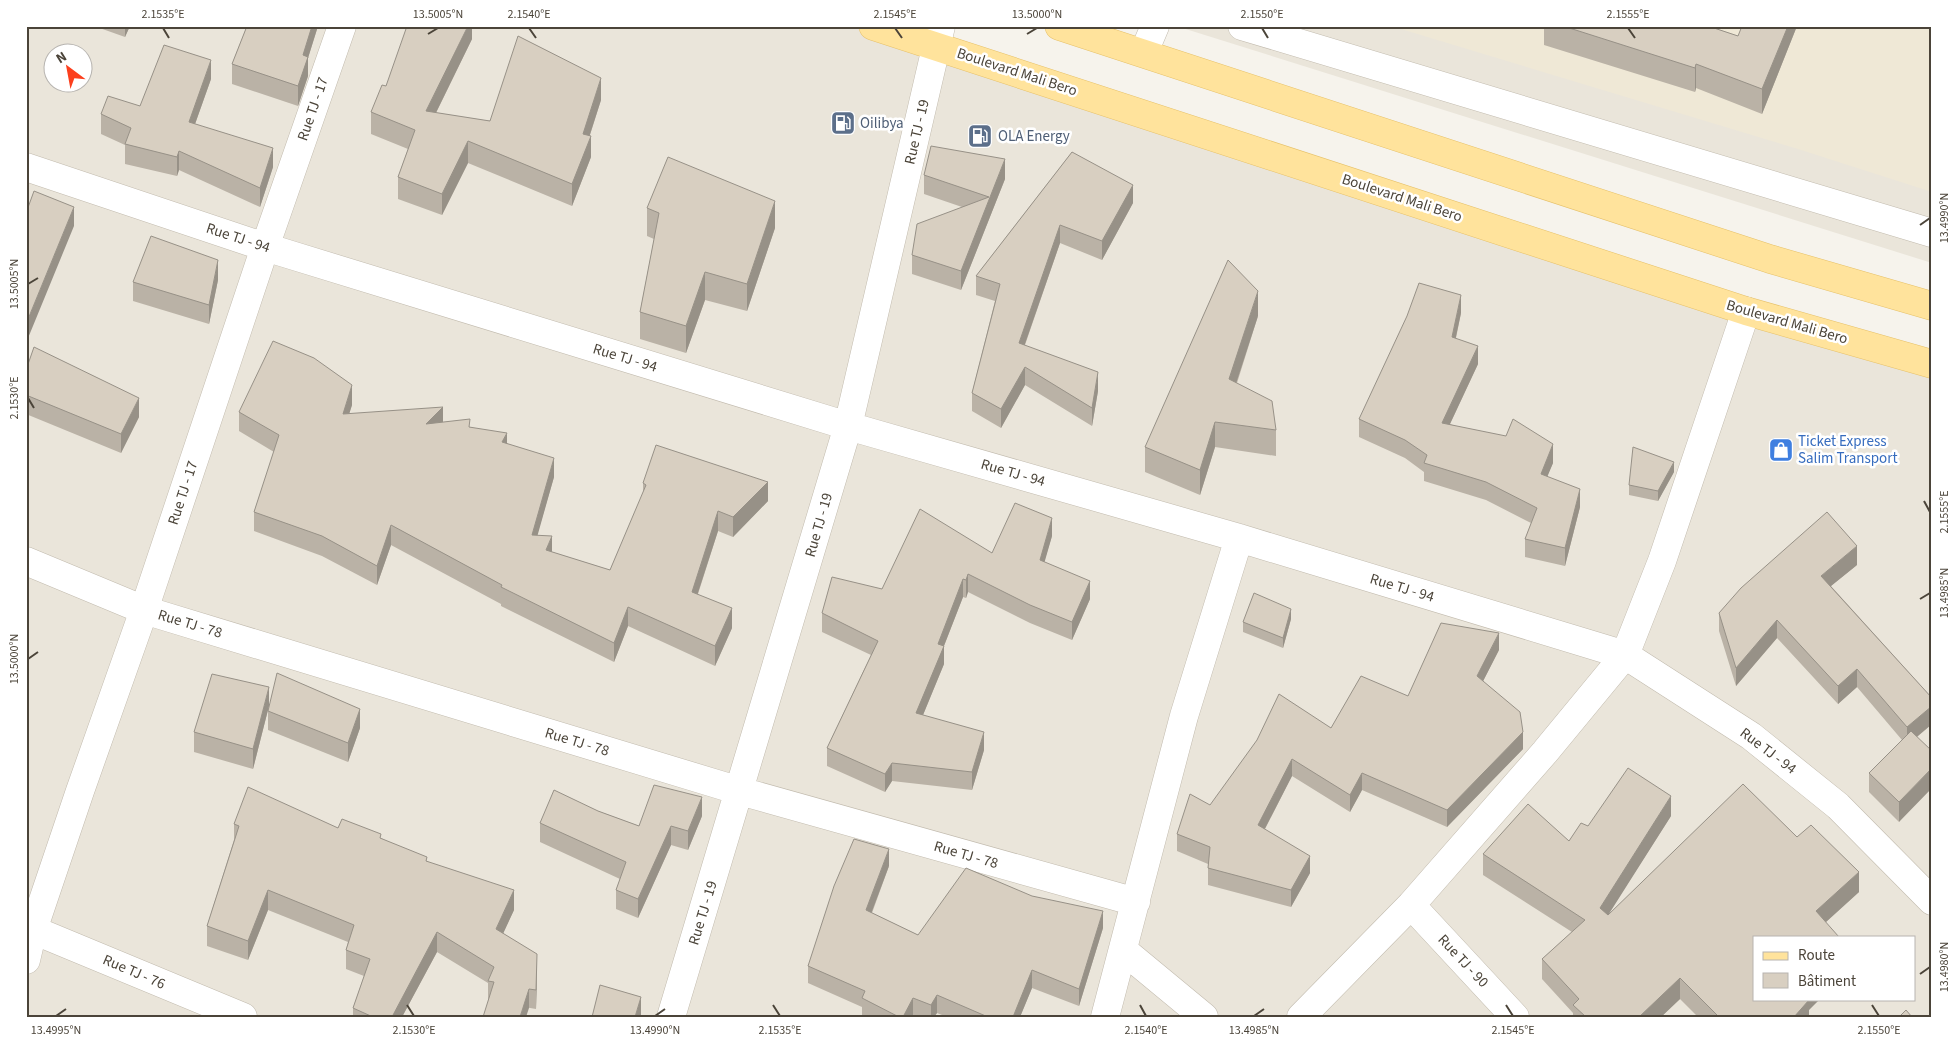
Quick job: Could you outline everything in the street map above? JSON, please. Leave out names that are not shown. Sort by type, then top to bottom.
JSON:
[{"type":"main road","name":"Boulevard Mali Bero","points":[[873,26],[939,36],[1746,311],[1932,364]]},
{"type":"main road","points":[[1059,26],[1144,52],[1770,258],[1932,306]]},
{"type":"street","name":"Rue TJ - 17","points":[[26,960],[30,928],[144,610],[265,248],[342,26]]},
{"type":"street","points":[[1144,52],[1155,26]]},
{"type":"street","points":[[1242,26],[1932,233]]},
{"type":"street","name":"Rue TJ - 19","points":[[671,1017],[848,426],[939,36]]},
{"type":"street","name":"Rue TJ - 94","points":[[26,167],[265,248],[848,426],[1239,538],[1624,655],[1751,736],[1838,806],[1932,902]]},
{"type":"street","points":[[1301,1017],[1411,905],[1545,752],[1624,655],[1662,561],[1746,311]]},
{"type":"street","points":[[1105,1017],[1184,716],[1239,538]]},
{"type":"street","name":"Rue TJ - 78","points":[[26,561],[144,610],[740,791],[1136,902]]},
{"type":"street","name":"Rue TJ - 90","points":[[1411,905],[1514,1017]]},
{"type":"street","name":"Rue TJ - 76","points":[[30,928],[243,1017]]},
{"type":"street","points":[[1123,950],[1204,1017]]},
{"type":"shaded area","points":[[26,26],[869,26],[1932,376],[1932,1017],[26,1017]]},
{"type":"shaded area","points":[[1176,26],[1932,26],[1932,263]]},
{"type":"shaded area","points":[[1391,26],[1932,26],[1932,192],[1798,149]]},
{"type":"building","points":[[247,26],[312,26],[303,55],[308,57],[298,86],[232,64]]},
{"type":"building","points":[[407,26],[468,26],[426,111],[490,121],[518,36],[601,78],[583,134],[591,136],[572,184],[468,141],[442,194],[398,177],[415,130],[371,112],[382,85],[386,86]]},
{"type":"building","points":[[1563,26],[1708,26],[1738,36],[1742,26],[1788,26],[1762,89],[1696,64],[1695,68]]},
{"type":"building","points":[[164,45],[211,60],[189,122],[273,148],[260,188],[179,151],[177,157],[125,144],[131,128],[101,114],[108,96],[140,106]]},
{"type":"building","points":[[931,146],[1005,159],[961,271],[912,255],[917,224],[989,197],[924,175]]},
{"type":"building","points":[[1072,152],[1133,185],[1102,241],[1060,225],[1019,343],[1098,372],[1092,408],[1025,367],[1001,409],[972,393],[1000,284],[976,276]]},
{"type":"building","points":[[668,157],[775,201],[747,284],[705,272],[686,326],[640,312],[659,213],[647,208]]},
{"type":"building","points":[[34,191],[74,207],[26,324],[26,213]]},
{"type":"building","points":[[151,236],[218,260],[209,305],[133,282]]},
{"type":"building","points":[[1228,260],[1258,291],[1229,379],[1272,401],[1276,430],[1215,422],[1200,470],[1145,447]]},
{"type":"building","points":[[1419,283],[1461,295],[1452,337],[1478,346],[1442,423],[1506,436],[1513,419],[1553,444],[1541,474],[1580,489],[1565,548],[1525,539],[1537,508],[1486,482],[1424,463],[1427,455],[1405,440],[1359,419],[1407,316]]},
{"type":"building","points":[[273,341],[314,358],[352,385],[343,414],[443,407],[426,424],[470,419],[469,427],[507,433],[502,442],[554,458],[532,535],[552,536],[546,550],[610,570],[646,485],[643,483],[656,445],[768,482],[733,517],[718,511],[692,592],[732,608],[715,646],[628,607],[614,643],[501,587],[502,585],[391,525],[377,566],[322,536],[254,512],[279,435],[239,412]]},
{"type":"building","points":[[34,347],[139,398],[121,434],[26,395],[26,370]]},
{"type":"building","points":[[1633,447],[1674,462],[1658,491],[1629,485]]},
{"type":"building","points":[[1015,503],[1052,518],[1040,560],[1090,581],[1072,622],[1030,605],[968,574],[966,580],[963,579],[938,644],[944,646],[916,713],[984,732],[972,772],[892,763],[885,774],[827,748],[878,641],[822,613],[832,577],[882,589],[920,509],[992,553]]},
{"type":"building","points":[[1827,512],[1857,546],[1821,576],[1932,698],[1932,706],[1907,727],[1857,669],[1838,686],[1777,620],[1736,668],[1719,613],[1741,588]]},
{"type":"building","points":[[1254,593],[1291,609],[1283,638],[1243,622]]},
{"type":"building","points":[[1441,623],[1499,633],[1477,676],[1520,712],[1523,732],[1447,810],[1362,773],[1350,795],[1292,759],[1258,825],[1310,856],[1291,890],[1208,868],[1210,847],[1177,834],[1190,794],[1210,805],[1257,740],[1279,694],[1331,728],[1361,676],[1408,696]]},
{"type":"building","points":[[277,673],[360,709],[348,743],[268,711]]},
{"type":"building","points":[[212,674],[269,687],[253,749],[194,732]]},
{"type":"building","points":[[1911,731],[1932,751],[1932,768],[1899,802],[1869,773]]},
{"type":"building","points":[[1628,768],[1671,796],[1600,908],[1608,915],[1743,784],[1797,837],[1811,825],[1859,872],[1816,911],[1838,936],[1753,936],[1753,1000],[1809,1000],[1794,1017],[1719,1017],[1680,978],[1639,1017],[1586,1017],[1573,1005],[1579,999],[1542,959],[1585,920],[1483,854],[1528,804],[1569,841],[1581,823],[1588,826]]},
{"type":"building","points":[[654,785],[702,797],[688,831],[671,826],[638,899],[616,890],[626,862],[540,823],[554,790],[598,811],[639,826]]},
{"type":"building","points":[[248,787],[338,828],[342,819],[381,834],[380,838],[427,857],[426,861],[514,890],[496,929],[537,954],[536,990],[529,989],[520,1017],[483,1017],[494,982],[488,981],[494,967],[437,932],[392,1017],[373,1017],[353,1008],[370,959],[346,950],[354,925],[268,890],[248,941],[207,926],[239,826],[234,824]]},
{"type":"building","points":[[854,839],[889,849],[866,910],[918,935],[966,868],[1032,896],[1103,911],[1079,989],[1032,970],[1013,1017],[988,1017],[937,995],[931,1005],[913,998],[903,1017],[899,1017],[862,998],[865,991],[808,966],[834,886]]},
{"type":"building","points":[[600,985],[641,997],[635,1017],[592,1017]]},
{"type":"building","points":[[1906,1010],[1912,1017],[1899,1017]]},
{"type":"place","name":"Oilibya","points":[[843,123]]},
{"type":"place","name":"OLA Energy","points":[[980,136]]},
{"type":"place","name":"Ticket Express Salim Transport","points":[[1781,450]]}]
